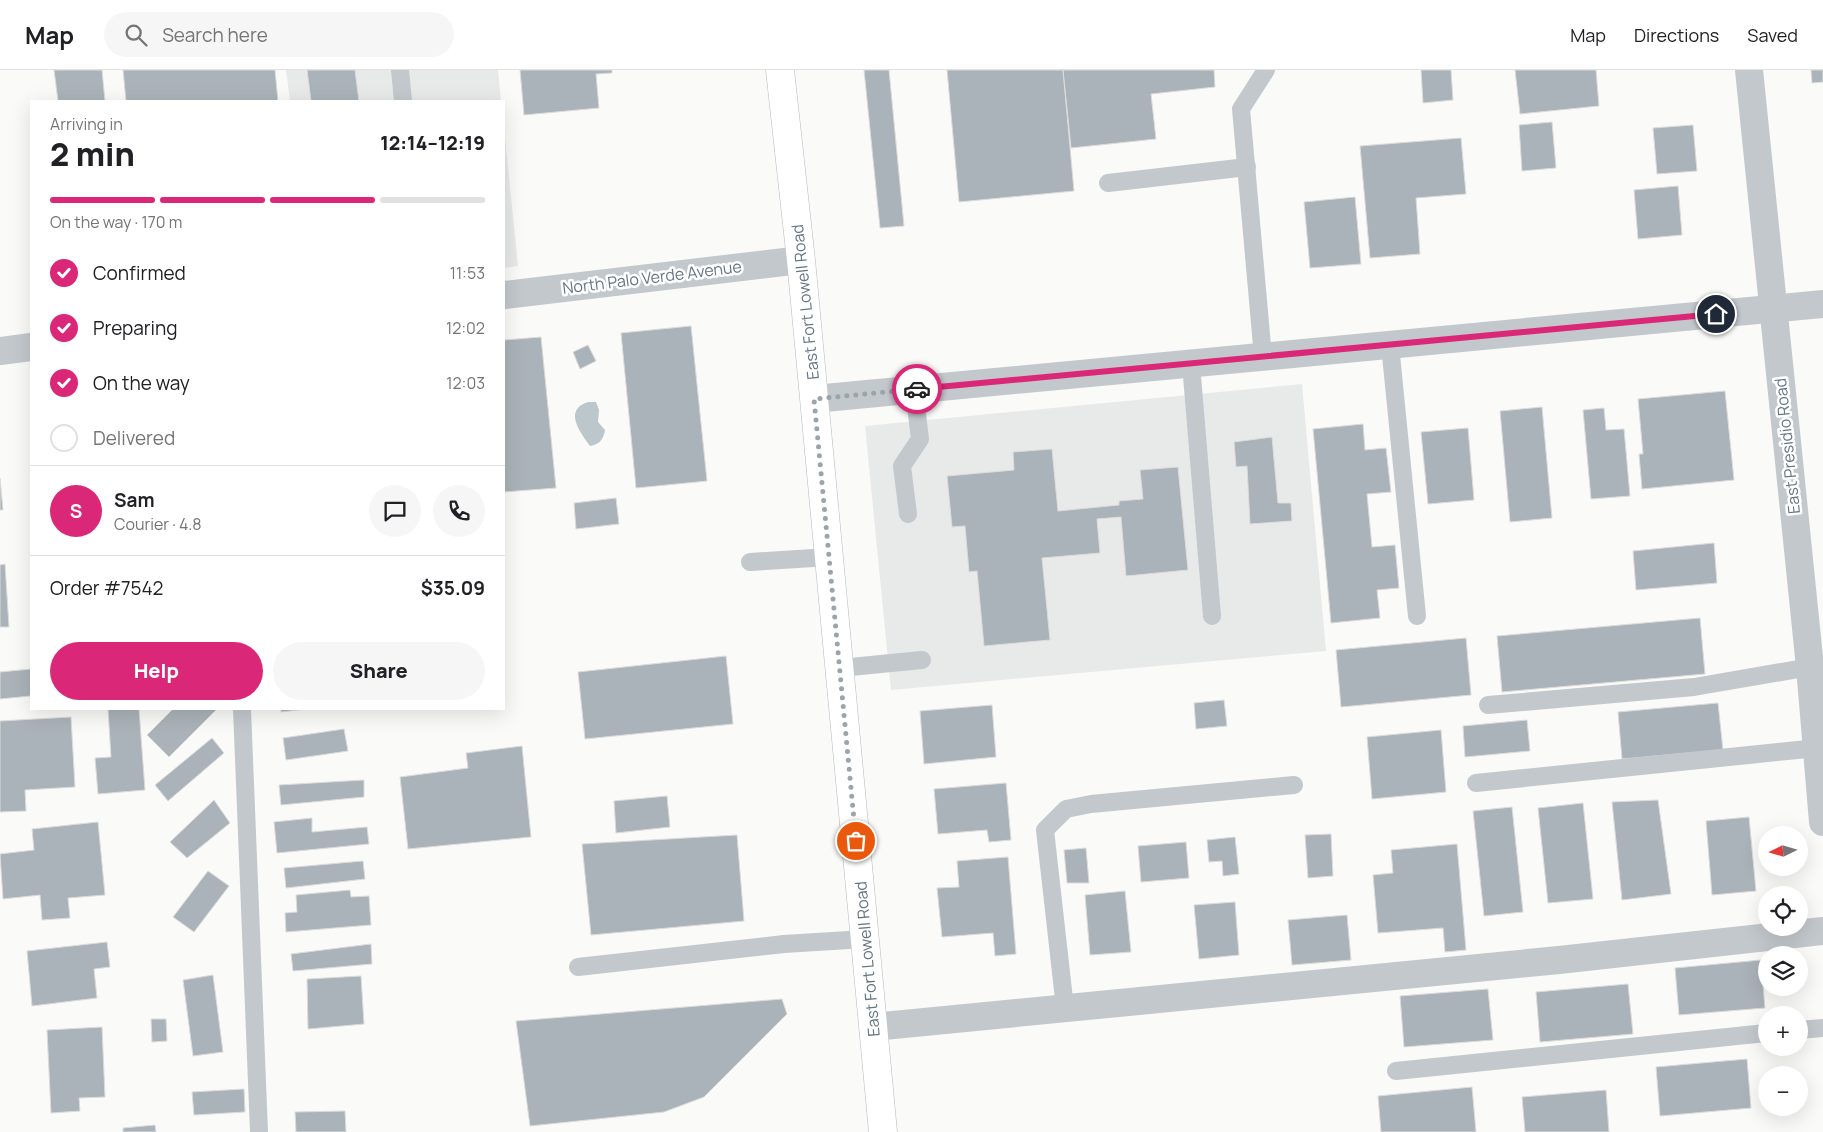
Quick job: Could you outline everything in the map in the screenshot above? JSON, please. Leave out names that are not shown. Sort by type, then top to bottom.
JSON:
[{"type":"main road","name":"East Fort Lowell Road","points":[[780,70],[801,260],[883,1132]]},
{"type":"street","name":"East Presidio Road","points":[[1749,70],[1810,667],[1819,717],[1817,748],[1823,822]]},
{"type":"street","name":"North Palo Verde Avenue","points":[[505,295],[801,260]]},
{"type":"street","points":[[814,399],[1823,304]]},
{"type":"street","points":[[0,351],[30,347]]},
{"type":"street","points":[[873,1027],[1559,960],[1823,931]]},
{"type":"lane","points":[[400,70],[403,100]]},
{"type":"lane","points":[[1263,357],[1242,109],[1266,70]]},
{"type":"lane","points":[[1108,183],[1247,167]]},
{"type":"lane","points":[[1390,345],[1417,616]]},
{"type":"lane","points":[[1191,364],[1212,616]]},
{"type":"lane","points":[[908,514],[902,466],[920,439],[914,390]]},
{"type":"lane","points":[[750,562],[829,557]]},
{"type":"lane","points":[[840,668],[922,660]]},
{"type":"lane","points":[[1488,705],[1694,687],[1810,667]]},
{"type":"lane","points":[[242,710],[259,1132]]},
{"type":"lane","points":[[1476,783],[1817,748]]},
{"type":"lane","points":[[1065,1008],[1045,830],[1066,809],[1091,804],[1294,785]]},
{"type":"lane","points":[[578,967],[784,944],[865,940]]},
{"type":"lane","points":[[1808,1029],[1823,1028]]},
{"type":"lane","points":[[1396,1071],[1758,1034]]},
{"type":"shaded area","points":[[286,70],[498,70],[501,100],[290,100]]},
{"type":"shaded area","points":[[505,138],[518,266],[505,268]]},
{"type":"shaded area","points":[[1302,384],[1326,651],[891,690],[865,426]]},
{"type":"shaded area","points":[[588,402],[596,402],[599,410],[598,422],[605,430],[600,441],[590,446],[578,428],[575,416],[576,410]]},
{"type":"building","points":[[54,70],[102,70],[105,100],[58,100]]},
{"type":"building","points":[[123,70],[275,70],[278,100],[126,100]]},
{"type":"building","points":[[307,70],[355,70],[359,100],[311,100]]},
{"type":"building","points":[[520,70],[612,70],[612,73],[596,74],[599,108],[524,115]]},
{"type":"building","points":[[864,70],[889,70],[904,226],[880,228]]},
{"type":"building","points":[[947,70],[1063,70],[1074,191],[959,202]]},
{"type":"building","points":[[1063,70],[1214,70],[1215,87],[1151,94],[1156,139],[1071,148]]},
{"type":"building","points":[[1421,70],[1451,70],[1453,100],[1423,103]]},
{"type":"building","points":[[1515,70],[1596,70],[1599,106],[1520,114]]},
{"type":"building","points":[[1811,70],[1823,70],[1823,82],[1812,83]]},
{"type":"building","points":[[1552,122],[1556,168],[1522,171],[1519,125]]},
{"type":"building","points":[[1693,125],[1697,171],[1657,174],[1653,128]]},
{"type":"building","points":[[1461,138],[1466,194],[1416,198],[1420,254],[1370,258],[1360,146]]},
{"type":"building","points":[[1678,186],[1682,235],[1638,239],[1634,190]]},
{"type":"building","points":[[1355,197],[1361,264],[1310,268],[1304,202]]},
{"type":"building","points":[[691,326],[707,481],[636,488],[621,333]]},
{"type":"building","points":[[541,337],[556,488],[505,492],[505,340]]},
{"type":"building","points":[[588,345],[596,361],[580,369],[573,352]]},
{"type":"building","points":[[1725,391],[1734,480],[1642,489],[1639,454],[1643,454],[1638,399]]},
{"type":"building","points":[[1542,407],[1552,518],[1510,522],[1500,411]]},
{"type":"building","points":[[1604,408],[1606,430],[1624,429],[1630,496],[1591,499],[1583,410]]},
{"type":"building","points":[[1363,424],[1365,450],[1386,448],[1391,492],[1367,494],[1372,547],[1395,545],[1399,588],[1377,590],[1380,618],[1331,623],[1313,429]]},
{"type":"building","points":[[1468,428],[1474,500],[1428,504],[1421,432]]},
{"type":"building","points":[[1272,437],[1278,503],[1291,503],[1292,521],[1250,524],[1247,466],[1236,467],[1234,442]]},
{"type":"building","points":[[1052,449],[1058,511],[1119,505],[1119,501],[1143,499],[1140,470],[1178,467],[1188,570],[1126,576],[1121,517],[1097,519],[1100,553],[1042,558],[1050,640],[984,646],[977,571],[969,572],[965,526],[952,527],[947,476],[1014,470],[1013,452]]},
{"type":"building","points":[[0,478],[3,510],[0,510]]},
{"type":"building","points":[[616,498],[619,524],[576,529],[574,503]]},
{"type":"building","points":[[1714,543],[1717,583],[1636,590],[1633,551]]},
{"type":"building","points":[[5,564],[9,627],[0,627],[0,565]]},
{"type":"building","points":[[1700,618],[1705,674],[1502,692],[1497,636]]},
{"type":"building","points":[[1466,638],[1471,695],[1341,707],[1336,650]]},
{"type":"building","points":[[726,656],[733,724],[585,739],[578,672]]},
{"type":"building","points":[[30,669],[30,696],[0,699],[0,672]]},
{"type":"building","points":[[1224,700],[1227,726],[1196,729],[1194,703]]},
{"type":"building","points":[[1718,703],[1723,750],[1622,759],[1618,712]]},
{"type":"building","points":[[992,705],[996,757],[924,764],[920,711]]},
{"type":"building","points":[[108,710],[139,710],[145,790],[98,794],[95,758],[111,757]]},
{"type":"building","points":[[172,710],[216,710],[169,757],[147,735]]},
{"type":"building","points":[[281,710],[298,710],[281,712]]},
{"type":"building","points":[[71,717],[75,787],[25,790],[26,811],[0,812],[0,721]]},
{"type":"building","points":[[1527,720],[1530,751],[1465,757],[1463,726]]},
{"type":"building","points":[[344,729],[348,751],[286,760],[283,738]]},
{"type":"building","points":[[1441,730],[1446,792],[1372,799],[1367,737]]},
{"type":"building","points":[[212,738],[224,753],[168,801],[155,785]]},
{"type":"building","points":[[522,746],[531,837],[408,849],[400,777],[468,768],[466,753]]},
{"type":"building","points":[[364,780],[364,797],[281,805],[279,785]]},
{"type":"building","points":[[1006,783],[1011,840],[989,842],[987,830],[938,834],[934,789]]},
{"type":"building","points":[[667,796],[670,827],[616,833],[614,801]]},
{"type":"building","points":[[214,800],[230,823],[187,858],[170,842]]},
{"type":"building","points":[[1658,800],[1671,894],[1622,900],[1612,802]]},
{"type":"building","points":[[1583,803],[1593,899],[1548,903],[1538,808]]},
{"type":"building","points":[[1512,807],[1523,912],[1484,916],[1473,811]]},
{"type":"building","points":[[1749,817],[1756,891],[1712,895],[1706,821]]},
{"type":"building","points":[[312,818],[312,832],[367,827],[369,844],[277,853],[274,822]]},
{"type":"building","points":[[98,822],[105,895],[68,898],[70,918],[42,920],[40,895],[3,899],[0,854],[34,850],[32,829]]},
{"type":"building","points":[[1331,834],[1333,876],[1308,878],[1305,835]]},
{"type":"building","points":[[737,835],[744,921],[591,935],[582,844]]},
{"type":"building","points":[[1235,837],[1239,874],[1223,876],[1222,861],[1209,862],[1207,840]]},
{"type":"building","points":[[1186,842],[1189,878],[1141,882],[1138,846]]},
{"type":"building","points":[[1457,844],[1466,950],[1445,952],[1443,928],[1378,933],[1373,875],[1393,873],[1391,850]]},
{"type":"building","points":[[1086,848],[1089,883],[1067,883],[1064,850]]},
{"type":"building","points":[[1008,857],[1016,954],[995,956],[993,933],[942,937],[937,888],[959,887],[957,861]]},
{"type":"building","points":[[363,861],[365,879],[286,888],[284,868]]},
{"type":"building","points":[[208,871],[229,886],[194,932],[173,917]]},
{"type":"building","points":[[350,890],[351,897],[369,896],[371,925],[286,932],[285,913],[297,912],[296,895]]},
{"type":"building","points":[[1125,891],[1131,952],[1090,955],[1085,895]]},
{"type":"building","points":[[1235,902],[1239,955],[1199,959],[1194,905]]},
{"type":"building","points":[[1347,915],[1351,960],[1292,965],[1288,920]]},
{"type":"building","points":[[107,942],[110,967],[94,969],[97,998],[32,1006],[27,951]]},
{"type":"building","points":[[371,944],[372,964],[293,971],[291,954]]},
{"type":"building","points":[[1758,960],[1758,996],[1764,996],[1765,1006],[1758,1006],[1758,1009],[1679,1015],[1675,968]]},
{"type":"building","points":[[213,975],[223,1052],[193,1056],[183,980]]},
{"type":"building","points":[[361,976],[364,1024],[308,1029],[307,979]]},
{"type":"building","points":[[1628,984],[1633,1034],[1540,1042],[1536,992]]},
{"type":"building","points":[[1488,989],[1493,1040],[1404,1047],[1400,996]]},
{"type":"building","points":[[782,999],[787,1014],[704,1097],[664,1112],[530,1126],[516,1021]]},
{"type":"building","points":[[151,1019],[166,1019],[167,1041],[152,1042]]},
{"type":"building","points":[[102,1027],[105,1097],[79,1098],[80,1111],[51,1113],[47,1030]]},
{"type":"building","points":[[1747,1059],[1751,1108],[1660,1116],[1656,1067]]},
{"type":"building","points":[[1472,1087],[1476,1132],[1381,1132],[1378,1096]]},
{"type":"building","points":[[244,1089],[245,1112],[194,1115],[192,1092]]},
{"type":"building","points":[[1606,1090],[1609,1132],[1525,1132],[1522,1097]]},
{"type":"building","points":[[345,1111],[346,1132],[296,1132],[295,1112]]},
{"type":"building","points":[[155,1125],[156,1132],[123,1132],[123,1128]]},
{"type":"way so far","points":[[856,841],[814,399],[917,389]]},
{"type":"route","points":[[917,389],[1716,314]]}]
